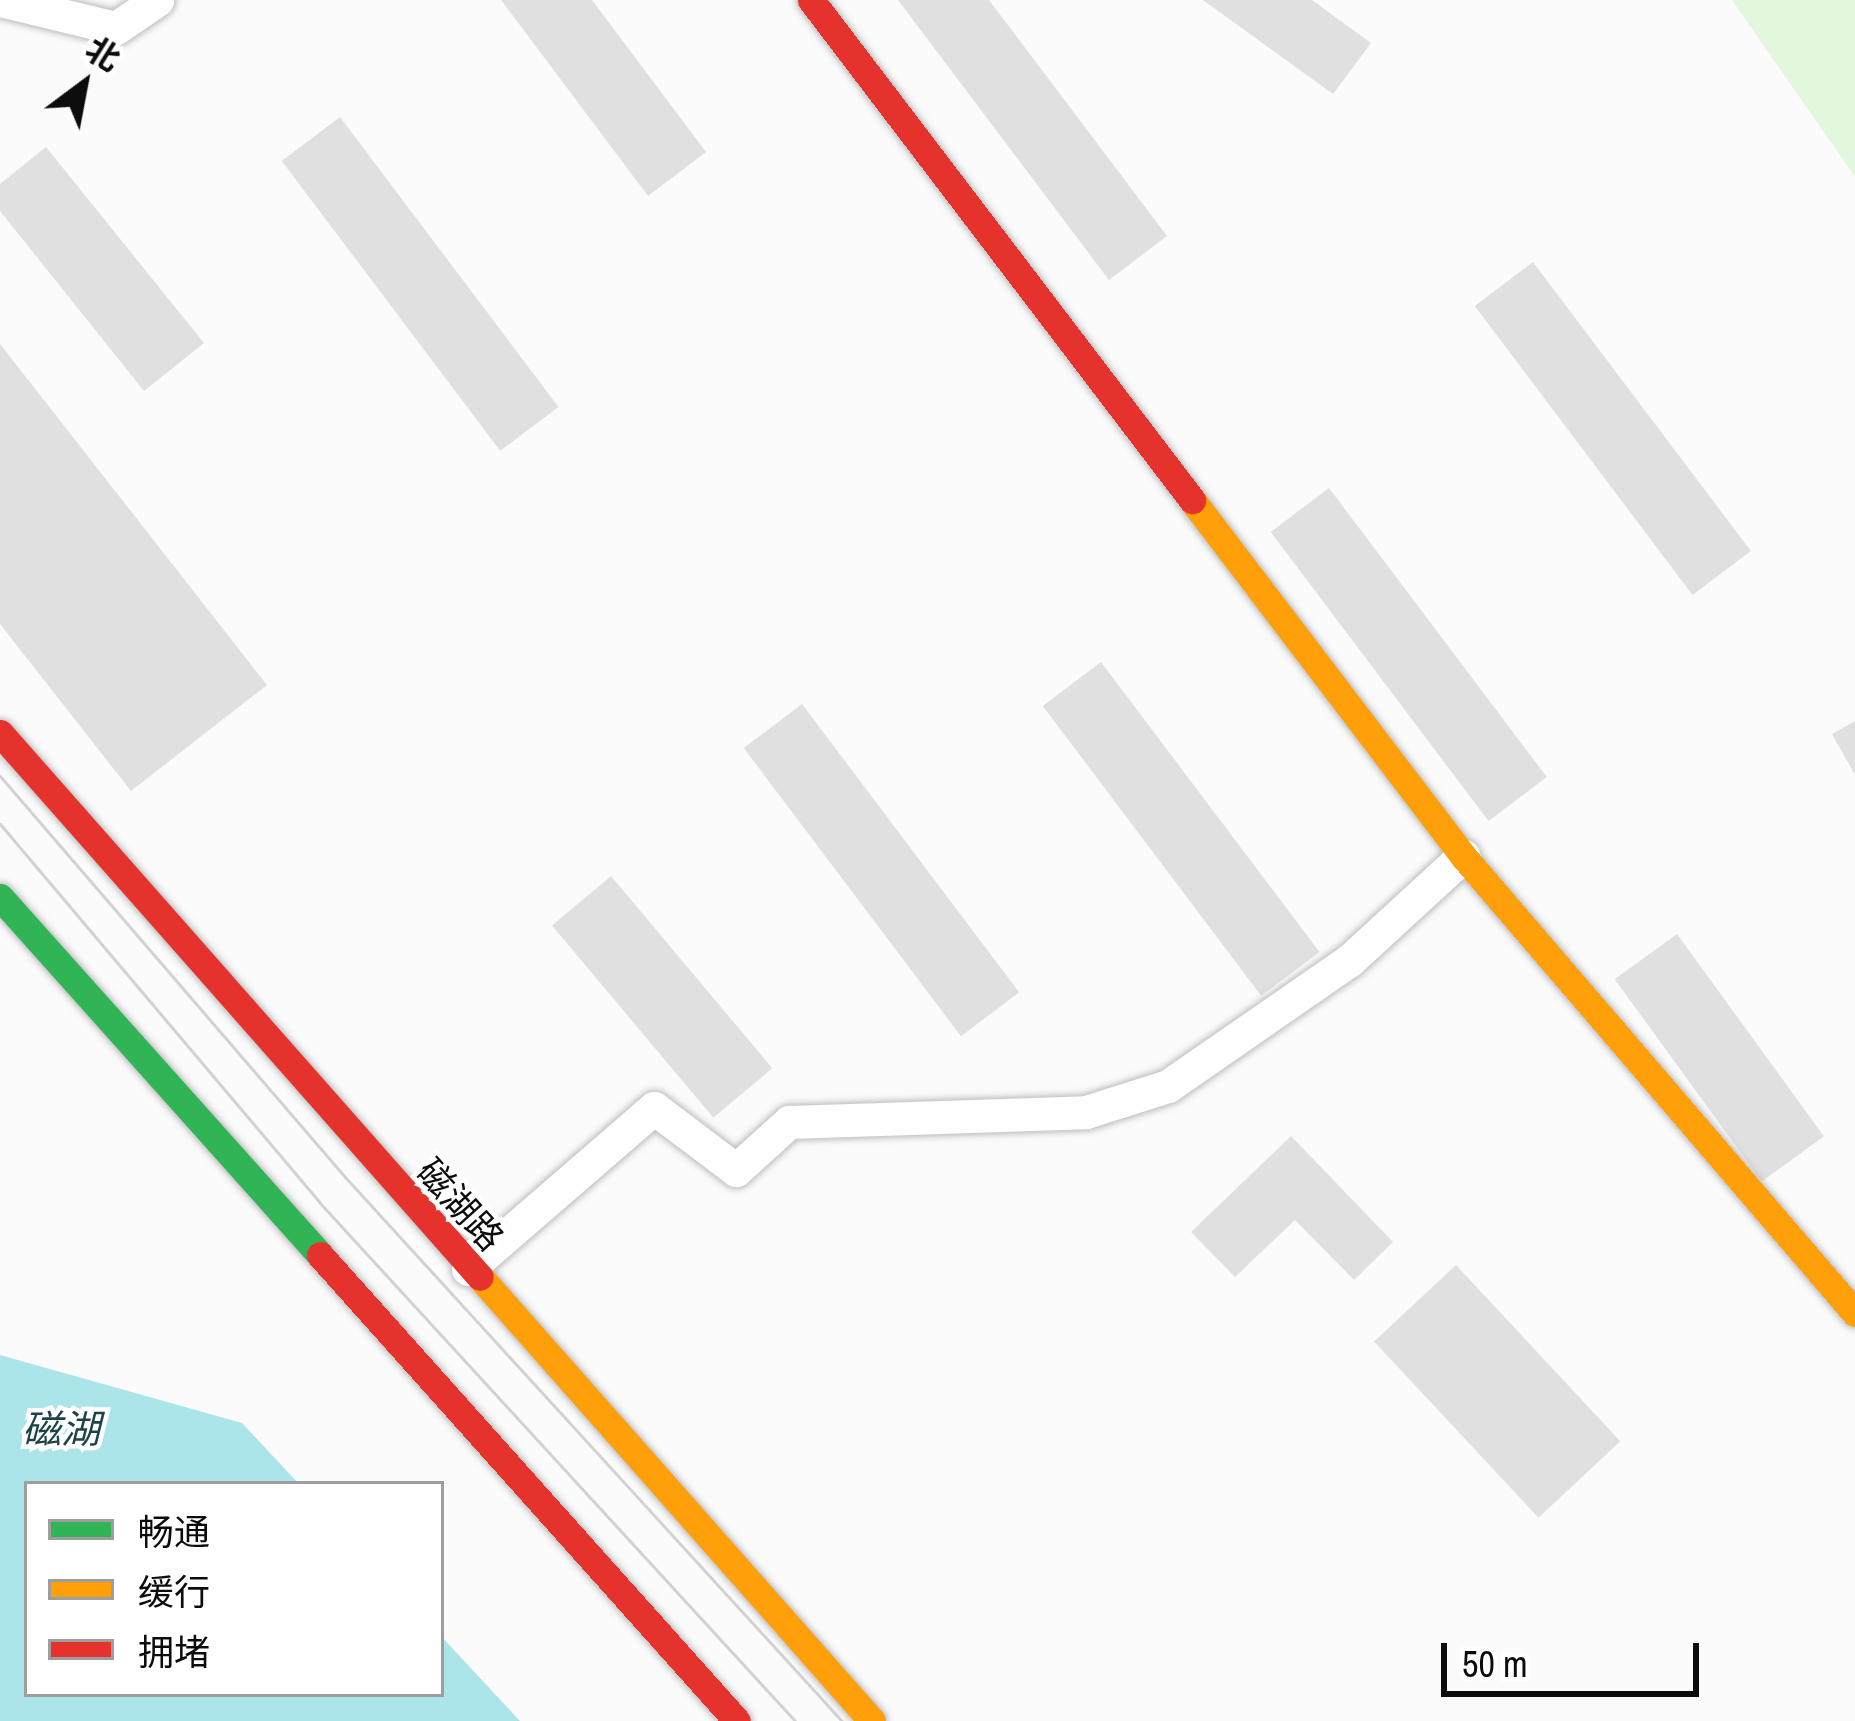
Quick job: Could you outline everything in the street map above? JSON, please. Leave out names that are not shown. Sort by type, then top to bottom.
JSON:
[{"type":"main road","points":[[811,0],[1463,856],[1855,1313]]},
{"type":"main road","name":"磁湖路","points":[[0,733],[872,1721]]},
{"type":"main road","points":[[0,897],[737,1721]]},
{"type":"street","points":[[0,0],[116,28],[157,0]]},
{"type":"street","points":[[469,1269],[654,1108],[736,1170],[789,1122],[1086,1112],[1168,1086],[1350,960],[1463,856]]},
{"type":"green space","points":[[1732,0],[1855,0],[1855,177]]},
{"type":"water","name":"磁湖","points":[[0,1355],[242,1423],[296,1481],[24,1481],[24,1697],[444,1697],[444,1639],[520,1721],[0,1721]]},
{"type":"building","points":[[501,0],[592,0],[706,152],[648,196]]},
{"type":"building","points":[[898,0],[989,0],[1167,236],[1109,280]]},
{"type":"building","points":[[1203,0],[1312,0],[1371,43],[1333,94]]},
{"type":"building","points":[[340,117],[558,407],[500,451],[282,161]]},
{"type":"building","points":[[46,147],[204,343],[144,391],[0,211],[0,184]]},
{"type":"building","points":[[1533,262],[1751,551],[1693,595],[1475,306]]},
{"type":"building","points":[[0,344],[267,685],[131,791],[0,624]]},
{"type":"building","points":[[1329,488],[1547,777],[1489,821],[1271,532]]},
{"type":"building","points":[[1101,662],[1319,952],[1261,996],[1043,706]]},
{"type":"building","points":[[802,704],[1019,992],[961,1036],[744,748]]},
{"type":"building","points":[[1855,721],[1855,775],[1832,734]]},
{"type":"building","points":[[611,876],[772,1068],[713,1118],[552,925]]},
{"type":"building","points":[[1677,934],[1824,1136],[1762,1182],[1615,979]]},
{"type":"building","points":[[1291,1136],[1393,1242],[1354,1280],[1295,1220],[1235,1277],[1191,1232]]},
{"type":"building","points":[[1456,1265],[1620,1441],[1538,1518],[1374,1341]]},
{"type":"tram line","points":[[0,776],[345,1177],[842,1721]]},
{"type":"tram line","points":[[0,824],[319,1202],[795,1721]]},
{"type":"traffic: fast","points":[[0,897],[320,1255]]},
{"type":"traffic: slow","points":[[1192,500],[1463,856],[1855,1313]]},
{"type":"traffic: slow","points":[[480,1277],[872,1721]]},
{"type":"traffic: jam","points":[[811,0],[1192,500]]},
{"type":"traffic: jam","points":[[0,733],[480,1277]]},
{"type":"traffic: jam","points":[[320,1255],[737,1721]]}]
